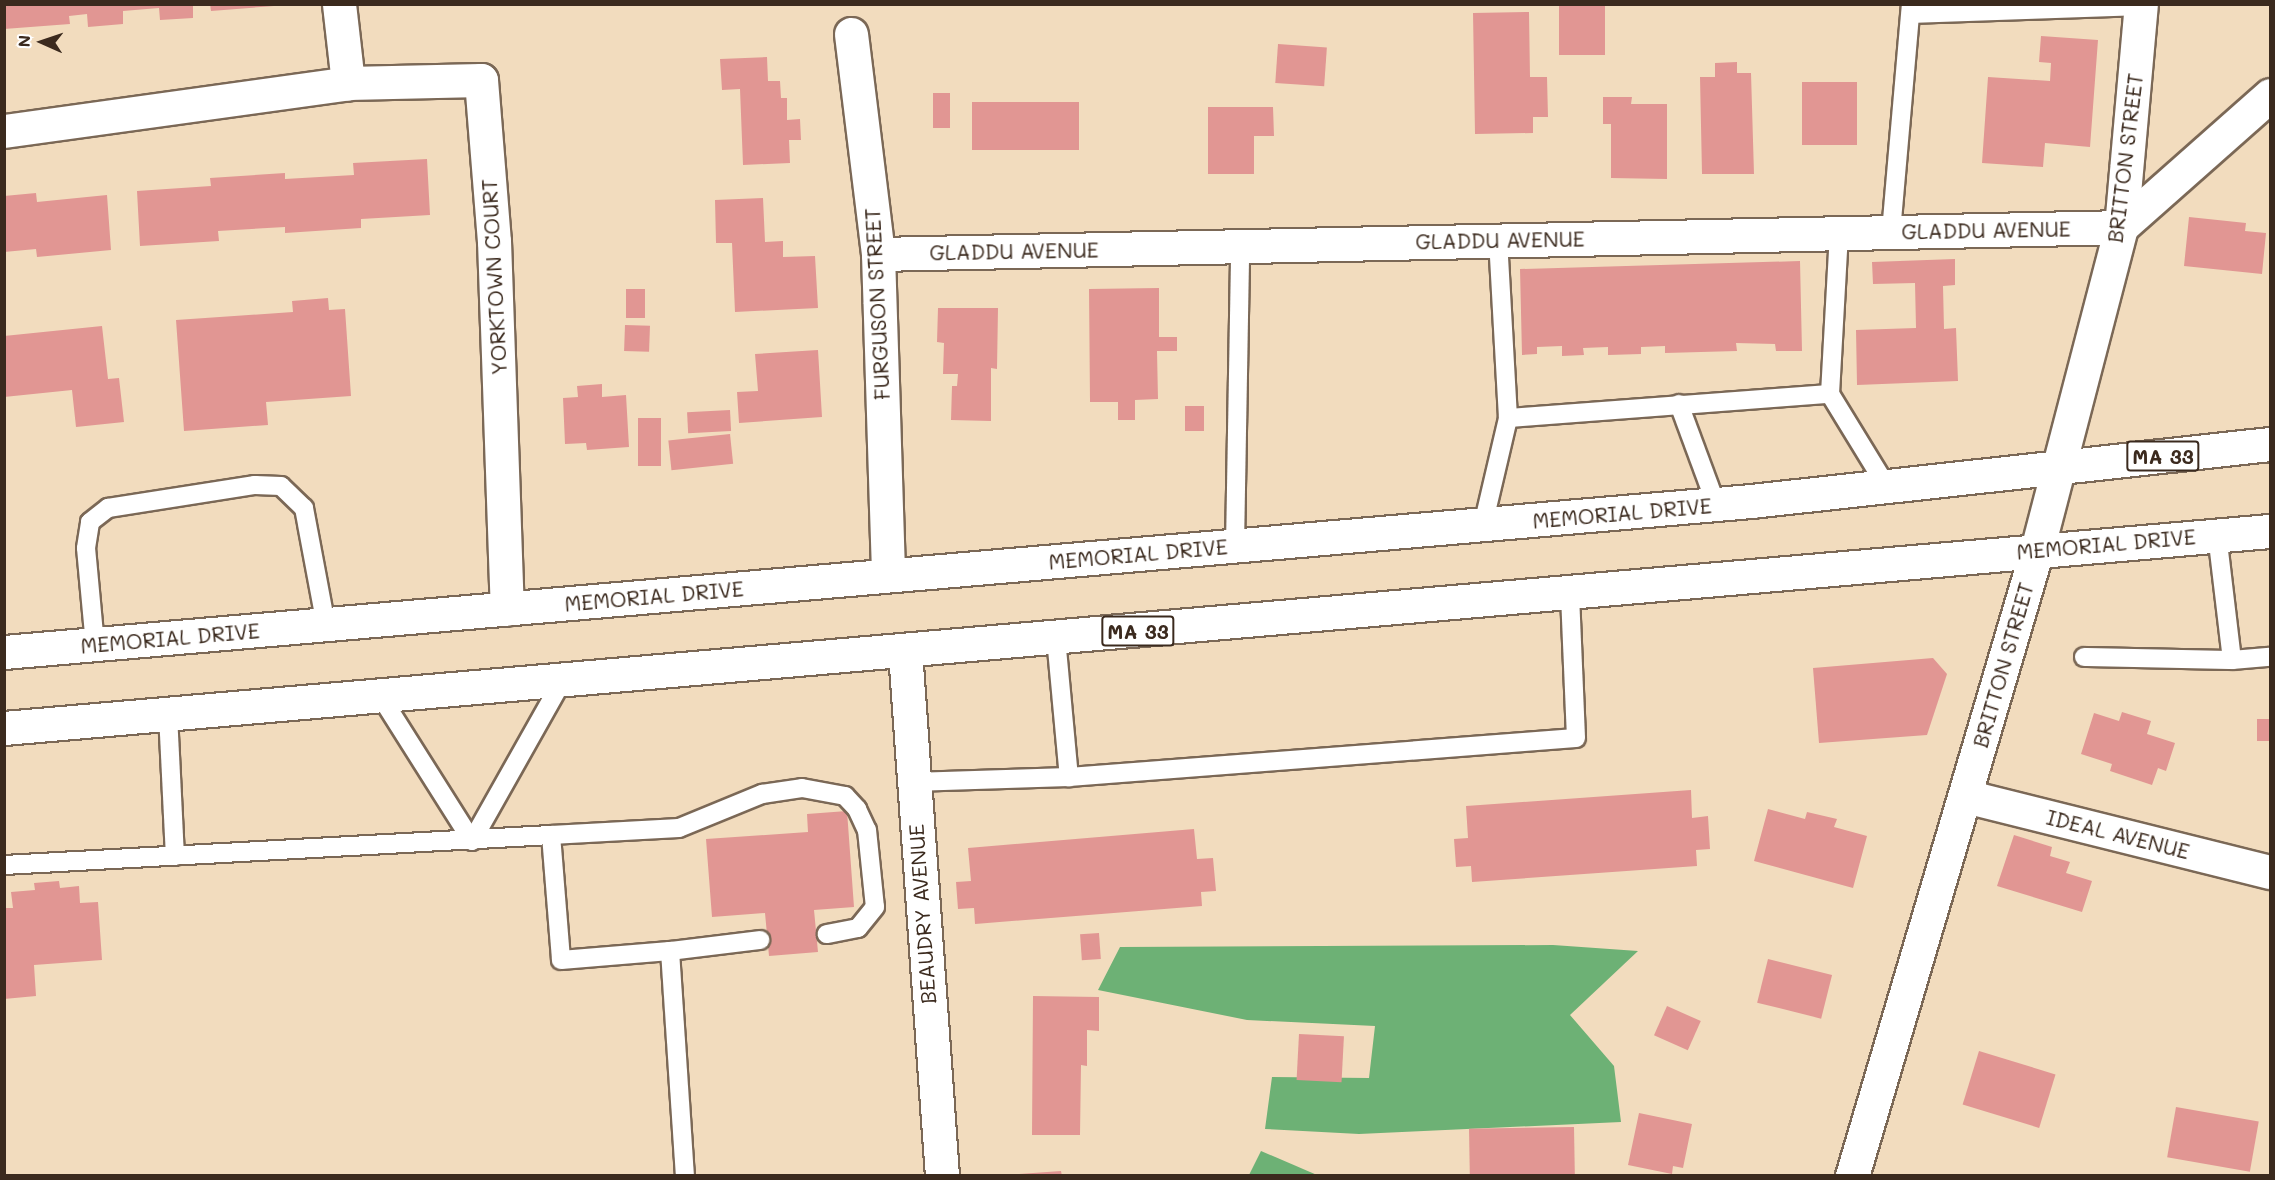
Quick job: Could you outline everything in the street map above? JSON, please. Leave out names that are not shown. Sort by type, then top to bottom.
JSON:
[{"type":"street","points":[[339,4],[348,83]]},
{"type":"street","name":"BRITTON STREET","points":[[1852,1176],[2037,549],[2056,469],[2121,227],[2141,5]]},
{"type":"street","name":"FURGUSON STREET","points":[[851,34],[878,254],[888,575]]},
{"type":"street","name":"YORKTOWN COURT","points":[[4,131],[348,83],[482,80],[494,241],[507,609]]},
{"type":"street","points":[[2121,227],[2271,95]]},
{"type":"street","name":"GLADDU AVENUE","points":[[878,254],[2121,227]]},
{"type":"street","name":"MEMORIAL DRIVE","points":[[4,652],[1716,504],[2271,444]]},
{"type":"street","name":"MEMORIAL DRIVE","points":[[4,728],[1570,594],[2037,549],[2271,531]]},
{"type":"street","name":"BEAUDRY AVENUE","points":[[905,651],[912,782],[942,1176]]},
{"type":"street","name":"IDEAL AVENUE","points":[[1965,796],[2271,872]]},
{"type":"lane","points":[[1891,232],[1911,9],[2141,5]]},
{"type":"lane","points":[[1839,233],[1830,394],[1887,487]]},
{"type":"lane","points":[[1483,525],[1508,418],[1498,240]]},
{"type":"lane","points":[[1235,546],[1240,246]]},
{"type":"lane","points":[[1508,418],[1830,394]]},
{"type":"lane","points":[[1679,404],[1716,504]]},
{"type":"lane","points":[[94,645],[86,548],[90,522],[108,508],[255,485],[280,486],[304,508],[326,625]]},
{"type":"lane","points":[[2217,535],[2232,660]]},
{"type":"lane","points":[[912,782],[1069,777],[1576,738],[1570,594]]},
{"type":"lane","points":[[1056,638],[1069,777]]},
{"type":"lane","points":[[2084,657],[2232,660],[2271,657]]},
{"type":"lane","points":[[472,842],[562,681]]},
{"type":"lane","points":[[381,696],[472,842]]},
{"type":"lane","points":[[168,714],[175,856]]},
{"type":"lane","points":[[4,865],[472,842],[679,828],[762,794],[802,788],[845,796],[857,809],[867,830],[876,894],[875,907],[858,928],[827,934]]},
{"type":"lane","points":[[550,835],[561,960],[670,951],[760,940]]},
{"type":"lane","points":[[670,951],[685,1176]]},
{"type":"green space","points":[[1553,945],[1638,951],[1570,1015],[1614,1066],[1621,1122],[1359,1134],[1265,1129],[1272,1077],[1369,1078],[1375,1026],[1247,1020],[1098,990],[1120,947]]},
{"type":"green space","points":[[1261,1151],[1317,1175],[1249,1175]]},
{"type":"building","points":[[4,4],[193,4],[193,18],[160,20],[159,8],[123,11],[123,24],[88,27],[87,14],[69,16],[70,24],[4,29]]},
{"type":"building","points":[[210,4],[274,4],[274,6],[211,11]]},
{"type":"building","points":[[1559,4],[1605,4],[1605,55],[1559,55]]},
{"type":"building","points":[[1529,12],[1530,77],[1547,77],[1548,117],[1533,117],[1533,133],[1475,134],[1473,13]]},
{"type":"building","points":[[2041,36],[2098,40],[2090,147],[2045,143],[2043,167],[1982,163],[1988,77],[2050,81],[2051,63],[2039,62]]},
{"type":"building","points":[[1278,44],[1327,47],[1324,86],[1275,83]]},
{"type":"building","points":[[767,57],[768,81],[780,81],[781,98],[787,98],[787,120],[800,119],[801,140],[789,140],[790,163],[743,165],[740,89],[722,90],[720,59]]},
{"type":"building","points":[[1737,62],[1737,73],[1751,73],[1754,174],[1702,174],[1700,77],[1715,77],[1715,63]]},
{"type":"building","points":[[1802,82],[1857,82],[1857,145],[1802,145]]},
{"type":"building","points":[[933,93],[950,93],[950,128],[933,128]]},
{"type":"building","points":[[1603,97],[1632,97],[1631,104],[1667,104],[1667,179],[1611,178],[1611,124],[1603,124]]},
{"type":"building","points":[[972,102],[1079,102],[1079,150],[972,150]]},
{"type":"building","points":[[1208,107],[1273,107],[1274,136],[1254,136],[1254,174],[1208,174]]},
{"type":"building","points":[[427,159],[430,215],[361,219],[361,228],[285,233],[285,227],[218,231],[219,241],[140,246],[137,191],[211,186],[210,178],[285,173],[285,179],[354,175],[353,163]]},
{"type":"building","points":[[36,193],[37,202],[107,195],[111,250],[37,257],[36,249],[4,252],[4,196]]},
{"type":"building","points":[[763,198],[765,242],[783,241],[783,257],[815,256],[818,308],[735,312],[732,243],[716,243],[715,200]]},
{"type":"building","points":[[2189,217],[2246,223],[2245,231],[2266,233],[2262,274],[2184,266]]},
{"type":"building","points":[[1955,259],[1955,285],[1943,286],[1944,329],[1956,328],[1958,381],[1857,385],[1856,330],[1916,328],[1915,283],[1873,284],[1872,262]]},
{"type":"building","points":[[1800,261],[1802,351],[1776,351],[1775,344],[1736,343],[1737,351],[1665,353],[1665,346],[1641,347],[1641,354],[1608,355],[1608,347],[1583,348],[1584,355],[1562,356],[1562,346],[1537,347],[1537,354],[1522,355],[1520,269]]},
{"type":"building","points":[[1159,288],[1159,337],[1177,337],[1177,351],[1157,351],[1158,399],[1135,400],[1135,420],[1118,420],[1118,402],[1090,402],[1089,289]]},
{"type":"building","points":[[626,289],[645,289],[645,318],[626,318]]},
{"type":"building","points":[[328,298],[329,310],[345,309],[351,396],[266,402],[268,425],[184,431],[176,320],[293,312],[292,301]]},
{"type":"building","points":[[938,308],[998,308],[997,369],[991,368],[991,421],[951,420],[952,386],[957,386],[958,374],[943,374],[944,343],[937,342]]},
{"type":"building","points":[[625,325],[650,326],[649,352],[624,351]]},
{"type":"building","points":[[102,326],[108,379],[119,378],[124,422],[76,427],[72,390],[4,397],[4,336]]},
{"type":"building","points":[[818,350],[822,417],[739,423],[737,392],[758,391],[755,354]]},
{"type":"building","points":[[602,384],[602,397],[626,395],[629,447],[587,450],[586,443],[565,444],[563,398],[578,397],[577,386]]},
{"type":"building","points":[[1185,406],[1204,406],[1204,431],[1185,431]]},
{"type":"building","points":[[730,410],[731,431],[688,433],[687,412]]},
{"type":"building","points":[[638,418],[661,418],[661,466],[638,466]]},
{"type":"building","points":[[730,434],[733,464],[671,470],[668,440]]},
{"type":"building","points":[[1933,658],[1947,674],[1927,735],[1819,743],[1813,668]]},
{"type":"building","points":[[2122,712],[2151,721],[2147,734],[2175,743],[2166,771],[2158,768],[2152,785],[2110,771],[2112,764],[2081,754],[2094,713],[2119,721]]},
{"type":"building","points":[[2257,719],[2270,719],[2270,741],[2257,741]]},
{"type":"building","points":[[1691,790],[1692,818],[1708,816],[1710,849],[1696,850],[1697,866],[1472,882],[1471,866],[1456,867],[1454,839],[1468,838],[1466,806]]},
{"type":"building","points":[[1768,809],[1805,819],[1807,812],[1837,819],[1834,827],[1867,836],[1853,888],[1754,861]]},
{"type":"building","points":[[847,811],[854,907],[814,910],[818,952],[769,956],[765,913],[712,917],[706,839],[808,832],[807,814]]},
{"type":"building","points":[[1194,829],[1197,859],[1213,858],[1216,891],[1201,892],[1202,906],[975,924],[974,908],[958,909],[956,882],[971,881],[968,848]]},
{"type":"building","points":[[2014,835],[2052,847],[2050,856],[2070,862],[2066,873],[2092,881],[2082,912],[1997,886]]},
{"type":"building","points":[[59,881],[60,888],[79,886],[80,903],[98,902],[102,960],[34,965],[36,996],[4,999],[4,908],[13,908],[11,892],[35,890],[34,883]]},
{"type":"building","points":[[1099,933],[1101,959],[1082,960],[1080,934]]},
{"type":"building","points":[[1768,959],[1832,975],[1821,1019],[1757,1003]]},
{"type":"building","points":[[1033,996],[1099,997],[1099,1031],[1087,1030],[1087,1066],[1081,1065],[1080,1135],[1032,1135]]},
{"type":"building","points":[[1667,1006],[1701,1021],[1688,1050],[1654,1035]]},
{"type":"building","points":[[1299,1034],[1344,1036],[1342,1082],[1297,1080]]},
{"type":"building","points":[[1979,1051],[2056,1074],[2039,1128],[1963,1105]]},
{"type":"building","points":[[2176,1107],[2259,1122],[2250,1172],[2167,1157]]},
{"type":"building","points":[[1639,1113],[1692,1124],[1683,1168],[1673,1166],[1672,1174],[1628,1165]]},
{"type":"building","points":[[1574,1127],[1575,1176],[1470,1176],[1469,1129]]},
{"type":"building","points":[[1061,1171],[1062,1176],[1019,1176],[1019,1174]]}]
